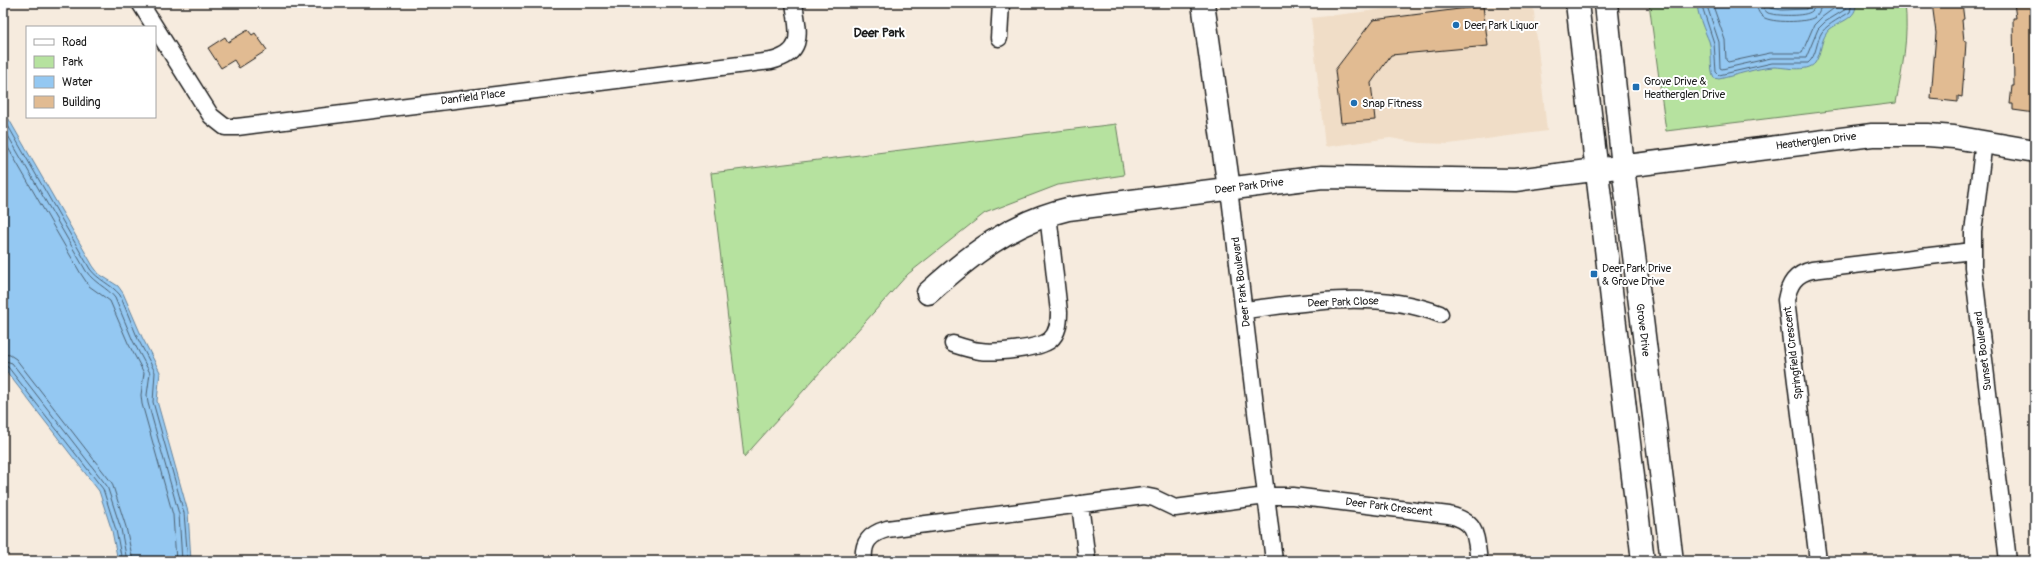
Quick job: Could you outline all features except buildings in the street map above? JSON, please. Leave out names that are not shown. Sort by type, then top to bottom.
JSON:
[{"type":"street","name":"Danfield Place","points":[[140,3],[154,26]]},
{"type":"street","name":"Danfield Place","points":[[156,29],[211,116],[225,127],[237,127],[771,60],[785,56],[792,52],[795,46],[797,25],[794,3]]},
{"type":"street","points":[[999,38],[1000,3]]},
{"type":"street","name":"Deer Park Boulevard","points":[[1203,3],[1229,189],[1274,561]]},
{"type":"street","points":[[1577,3],[1642,561]]},
{"type":"street","name":"Grove Drive","points":[[1606,3],[1623,167],[1672,561]]},
{"type":"street","name":"Heatherglen Drive","points":[[1596,171],[1872,135],[1928,135],[1984,141],[2035,151]]},
{"type":"street","name":"Sunset Boulevard","points":[[1984,141],[1972,251],[2008,561]]},
{"type":"street","name":"Deer Park Drive","points":[[928,293],[988,243],[1019,225],[1048,214],[1068,209],[1322,177],[1515,180],[1596,171]]},
{"type":"street","points":[[953,344],[981,351],[990,351],[1037,346],[1050,340],[1055,334],[1059,326],[1059,312],[1048,214]]},
{"type":"street","name":"Springfield Crescent","points":[[1818,561],[1786,300],[1788,289],[1792,280],[1799,275],[1812,270],[1972,251]]},
{"type":"street","name":"Deer Park Close","points":[[1244,310],[1325,301],[1370,300],[1404,303],[1440,314]]},
{"type":"street","name":"Deer Park Crescent","points":[[864,561],[864,546],[868,538],[877,532],[1144,496],[1154,498],[1175,508],[1266,496],[1305,496],[1461,518],[1469,522],[1474,531],[1479,561]]},
{"type":"street","points":[[1080,504],[1087,561]]},
{"type":"shaded area","points":[[1435,3],[1533,3],[1547,131],[1449,144],[1420,143],[1390,138],[1325,147],[1311,18]]},
{"type":"green space","points":[[1649,3],[1905,3],[1906,28],[1903,66],[1896,103],[1666,131]]},
{"type":"green space","points":[[1116,124],[1124,175],[1058,185],[985,213],[908,274],[744,457],[711,173]]},
{"type":"water","points":[[1698,3],[1745,3],[1782,6],[1817,3],[1856,3],[1856,8],[1851,16],[1830,29],[1824,37],[1815,63],[1811,66],[1801,69],[1774,67],[1753,70],[1719,79],[1714,78],[1711,65],[1711,50],[1699,16],[1697,6]]},
{"type":"water","points":[[3,109],[93,266],[99,274],[118,286],[123,293],[142,337],[160,372],[157,401],[188,512],[191,561],[118,561],[112,531],[99,491],[3,367]]},
{"type":"place","name":"Deer Park Liquor","points":[[1456,25]]},
{"type":"place","name":"Grove Drive & Heatherglen Drive","points":[[1636,87]]},
{"type":"place","name":"Snap Fitness","points":[[1354,103]]},
{"type":"place","name":"Deer Park Drive & Grove Drive","points":[[1594,274]]},
{"type":"district","name":"Deer Park","points":[[879,33]]}]
